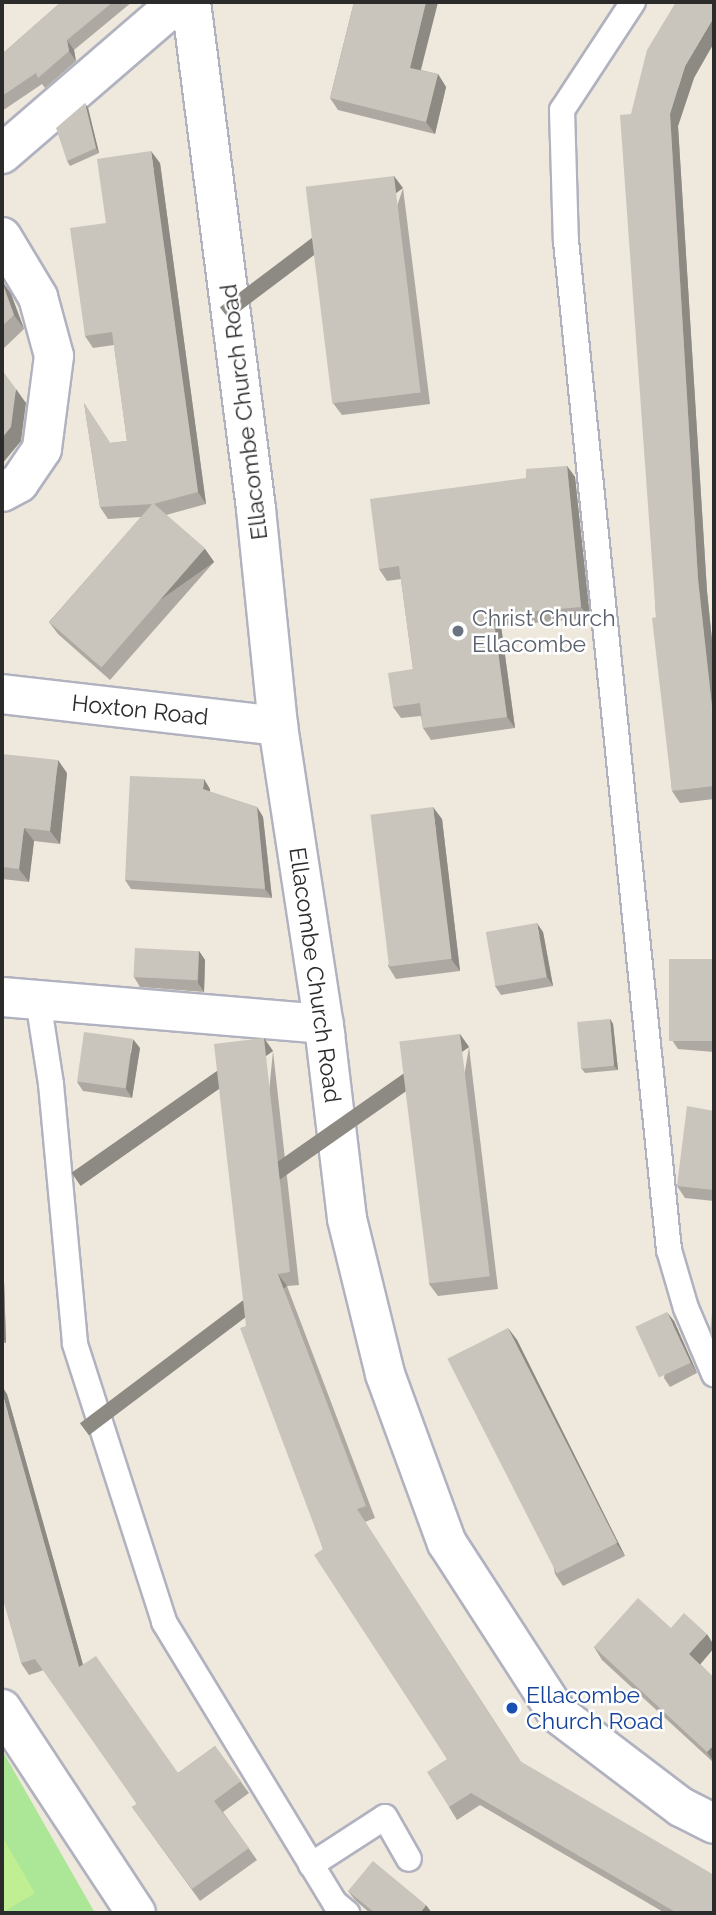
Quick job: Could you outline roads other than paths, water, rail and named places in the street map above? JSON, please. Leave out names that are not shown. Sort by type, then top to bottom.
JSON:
[{"type":"street","points":[[2,154],[178,2]]},
{"type":"street","name":"Ellacombe Church Road","points":[[191,2],[255,496],[278,726],[324,1024],[347,1219],[385,1374],[447,1543],[557,1713],[681,1807],[714,1824]]},
{"type":"street","points":[[2,237],[38,297],[54,356],[42,449],[19,483],[2,492]]},
{"type":"street","name":"Hoxton Road","points":[[2,694],[278,726]]},
{"type":"street","points":[[20,999],[324,1024]]},
{"type":"street","points":[[2,1709],[136,1913]]},
{"type":"lane","points":[[632,2],[562,110],[566,241],[669,1250],[686,1308],[714,1374]]},
{"type":"lane","points":[[20,999],[79,1357],[164,1622],[334,1903],[346,1913]]},
{"type":"lane","points":[[312,1865],[385,1817],[409,1859]]},
{"type":"place","name":"Christ Church Ellacombe","points":[[458,631]]},
{"type":"place","name":"Ellacombe Church Road","points":[[512,1708]]}]
